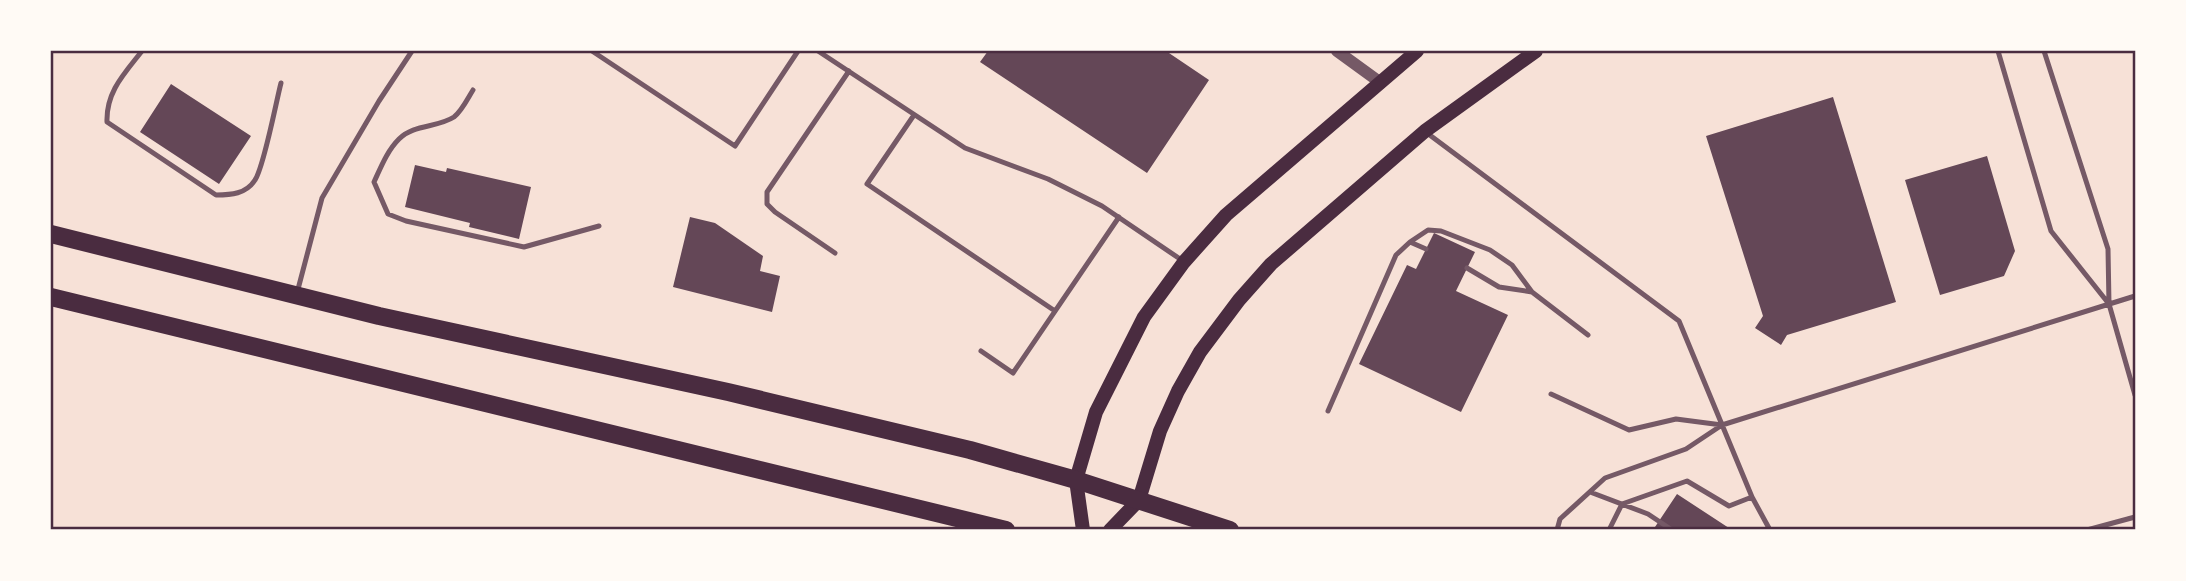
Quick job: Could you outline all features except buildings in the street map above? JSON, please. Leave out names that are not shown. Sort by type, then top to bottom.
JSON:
[{"type":"main road","points":[[1083,530],[1076,480],[1096,412],[1144,317],[1184,262],[1226,215],[1417,51]]},
{"type":"main road","points":[[1110,530],[1139,500],[1160,431],[1178,391],[1200,352],[1239,300],[1272,264],[1425,131],[1536,51]]},
{"type":"main road","points":[[51,234],[296,296],[828,415],[1076,480],[1230,530]]},
{"type":"main road","points":[[51,296],[1006,530]]},
{"type":"street","points":[[1337,51],[1381,83]]},
{"type":"lane","points":[[142,51],[112,89],[106,109],[107,122],[216,195],[245,191],[256,179],[281,83]]},
{"type":"lane","points":[[296,296],[322,198],[412,51]]},
{"type":"lane","points":[[592,51],[735,146],[799,51]]},
{"type":"lane","points":[[818,51],[965,148],[1048,178],[1119,217],[1184,262]]},
{"type":"lane","points":[[1998,51],[2051,231],[2109,304]]},
{"type":"lane","points":[[2044,51],[2108,249],[2109,304],[2135,395]]},
{"type":"lane","points":[[835,253],[775,212],[767,204],[766,192],[849,71]]},
{"type":"lane","points":[[473,90],[456,116],[437,124],[416,128],[400,138],[387,155],[374,182],[388,214],[406,221],[524,247],[599,226]]},
{"type":"lane","points":[[914,115],[867,184],[1055,311]]},
{"type":"lane","points":[[1425,131],[1679,321],[1752,498],[1770,530]]},
{"type":"lane","points":[[981,351],[1013,373],[1119,217]]},
{"type":"lane","points":[[1328,411],[1396,255],[1428,230],[1441,231],[1490,250],[1512,265],[1532,292],[1588,335]]},
{"type":"lane","points":[[1410,242],[1426,249]]},
{"type":"lane","points":[[1467,268],[1499,287],[1532,292]]},
{"type":"lane","points":[[1557,530],[1560,519],[1605,478],[1686,449],[1722,425],[2135,296]]},
{"type":"lane","points":[[1551,394],[1629,430],[1676,419],[1722,425]]},
{"type":"lane","points":[[1609,530],[1622,504],[1686,481],[1729,506],[1752,498]]},
{"type":"lane","points":[[1590,492],[1648,514],[1672,530]]},
{"type":"lane","points":[[2087,530],[2135,517]]}]
